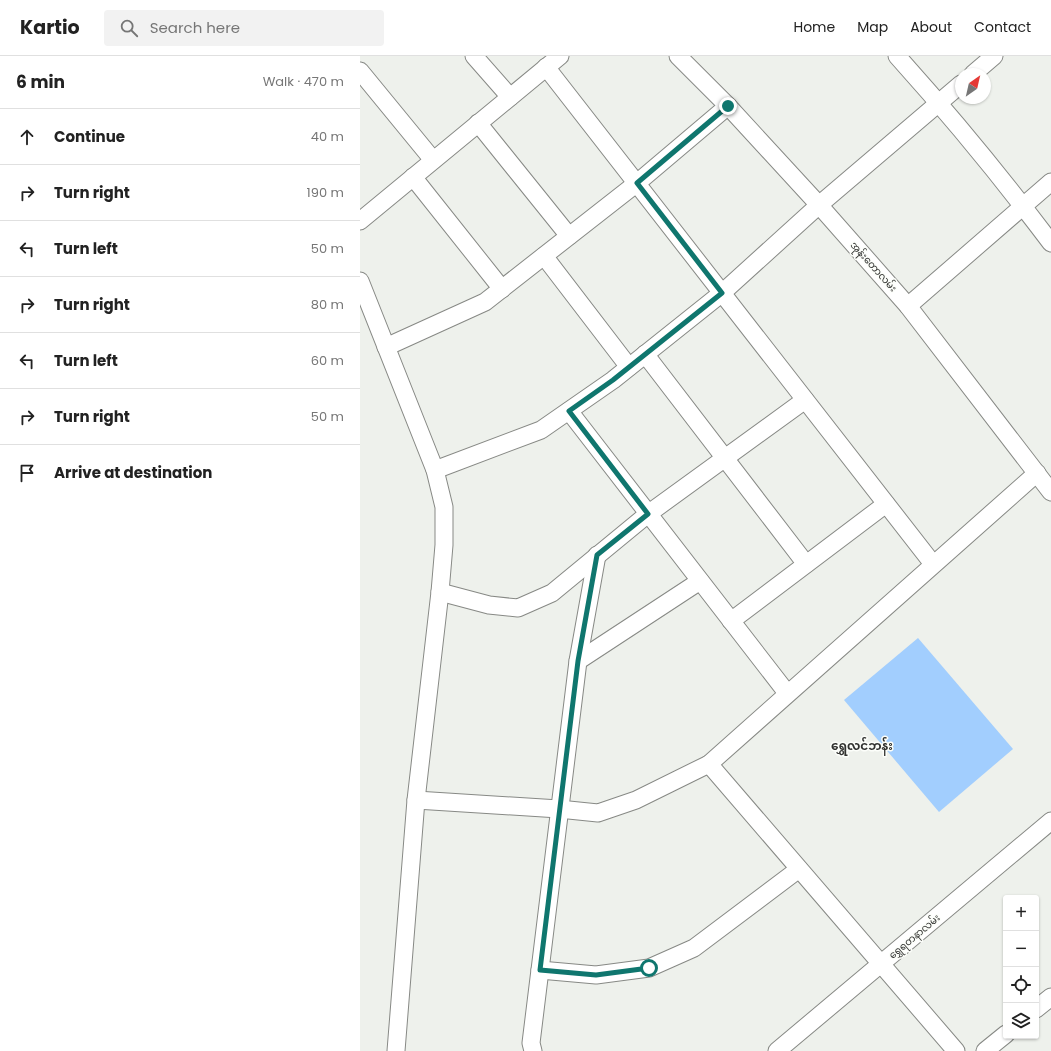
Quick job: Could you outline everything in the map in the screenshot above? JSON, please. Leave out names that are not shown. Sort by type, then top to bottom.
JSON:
[{"type":"street","points":[[474,56],[510,98]]},
{"type":"street","points":[[360,221],[560,56]]},
{"type":"street","name":"အုန်းတောလမ်း","points":[[678,56],[728,106],[819,205],[908,306],[1051,492]]},
{"type":"street","points":[[897,56],[939,103],[1023,206],[1051,243]]},
{"type":"street","points":[[980,68],[994,56]]},
{"type":"street","points":[[546,67],[933,564]]},
{"type":"street","points":[[360,71],[433,160]]},
{"type":"street","points":[[435,470],[541,430],[569,411],[629,367],[722,293],[819,205],[955,89]]},
{"type":"street","points":[[386,347],[485,302],[637,183],[728,106]]},
{"type":"street","points":[[478,123],[569,236]]},
{"type":"street","points":[[413,177],[502,289]]},
{"type":"street","points":[[908,306],[1051,182]]},
{"type":"street","points":[[544,256],[629,367]]},
{"type":"street","points":[[360,281],[435,470],[444,507],[444,545],[440,592],[416,800],[396,1051]]},
{"type":"street","points":[[645,354],[806,564]]},
{"type":"street","points":[[440,592],[489,605],[518,608],[552,593],[648,514],[805,400]]},
{"type":"street","points":[[569,411],[787,693]]},
{"type":"street","points":[[416,800],[559,809],[598,813],[636,800],[709,764],[787,693],[1037,474]]},
{"type":"street","points":[[731,621],[886,504]]},
{"type":"street","points":[[533,1051],[531,1043],[578,661],[597,555]]},
{"type":"street","points":[[578,661],[700,581]]},
{"type":"street","points":[[709,764],[956,1051]]},
{"type":"street","name":"ရွှေရတနာလမ်း","points":[[777,1051],[1051,821]]},
{"type":"street","points":[[540,970],[596,975],[649,968],[694,948],[799,869]]},
{"type":"street","points":[[1039,1007],[1051,997]]},
{"type":"street","points":[[985,1051],[1003,1036]]},
{"type":"water","points":[[918,638],[1013,749],[939,812],[844,700]]},
{"type":"district","name":"ရွှေလင်ဘန်း","points":[[862,746]]},
{"type":"route","points":[[649,968],[596,975],[540,970],[578,661],[597,555],[648,514],[569,411],[613,380],[722,293],[637,183],[728,106]]}]
